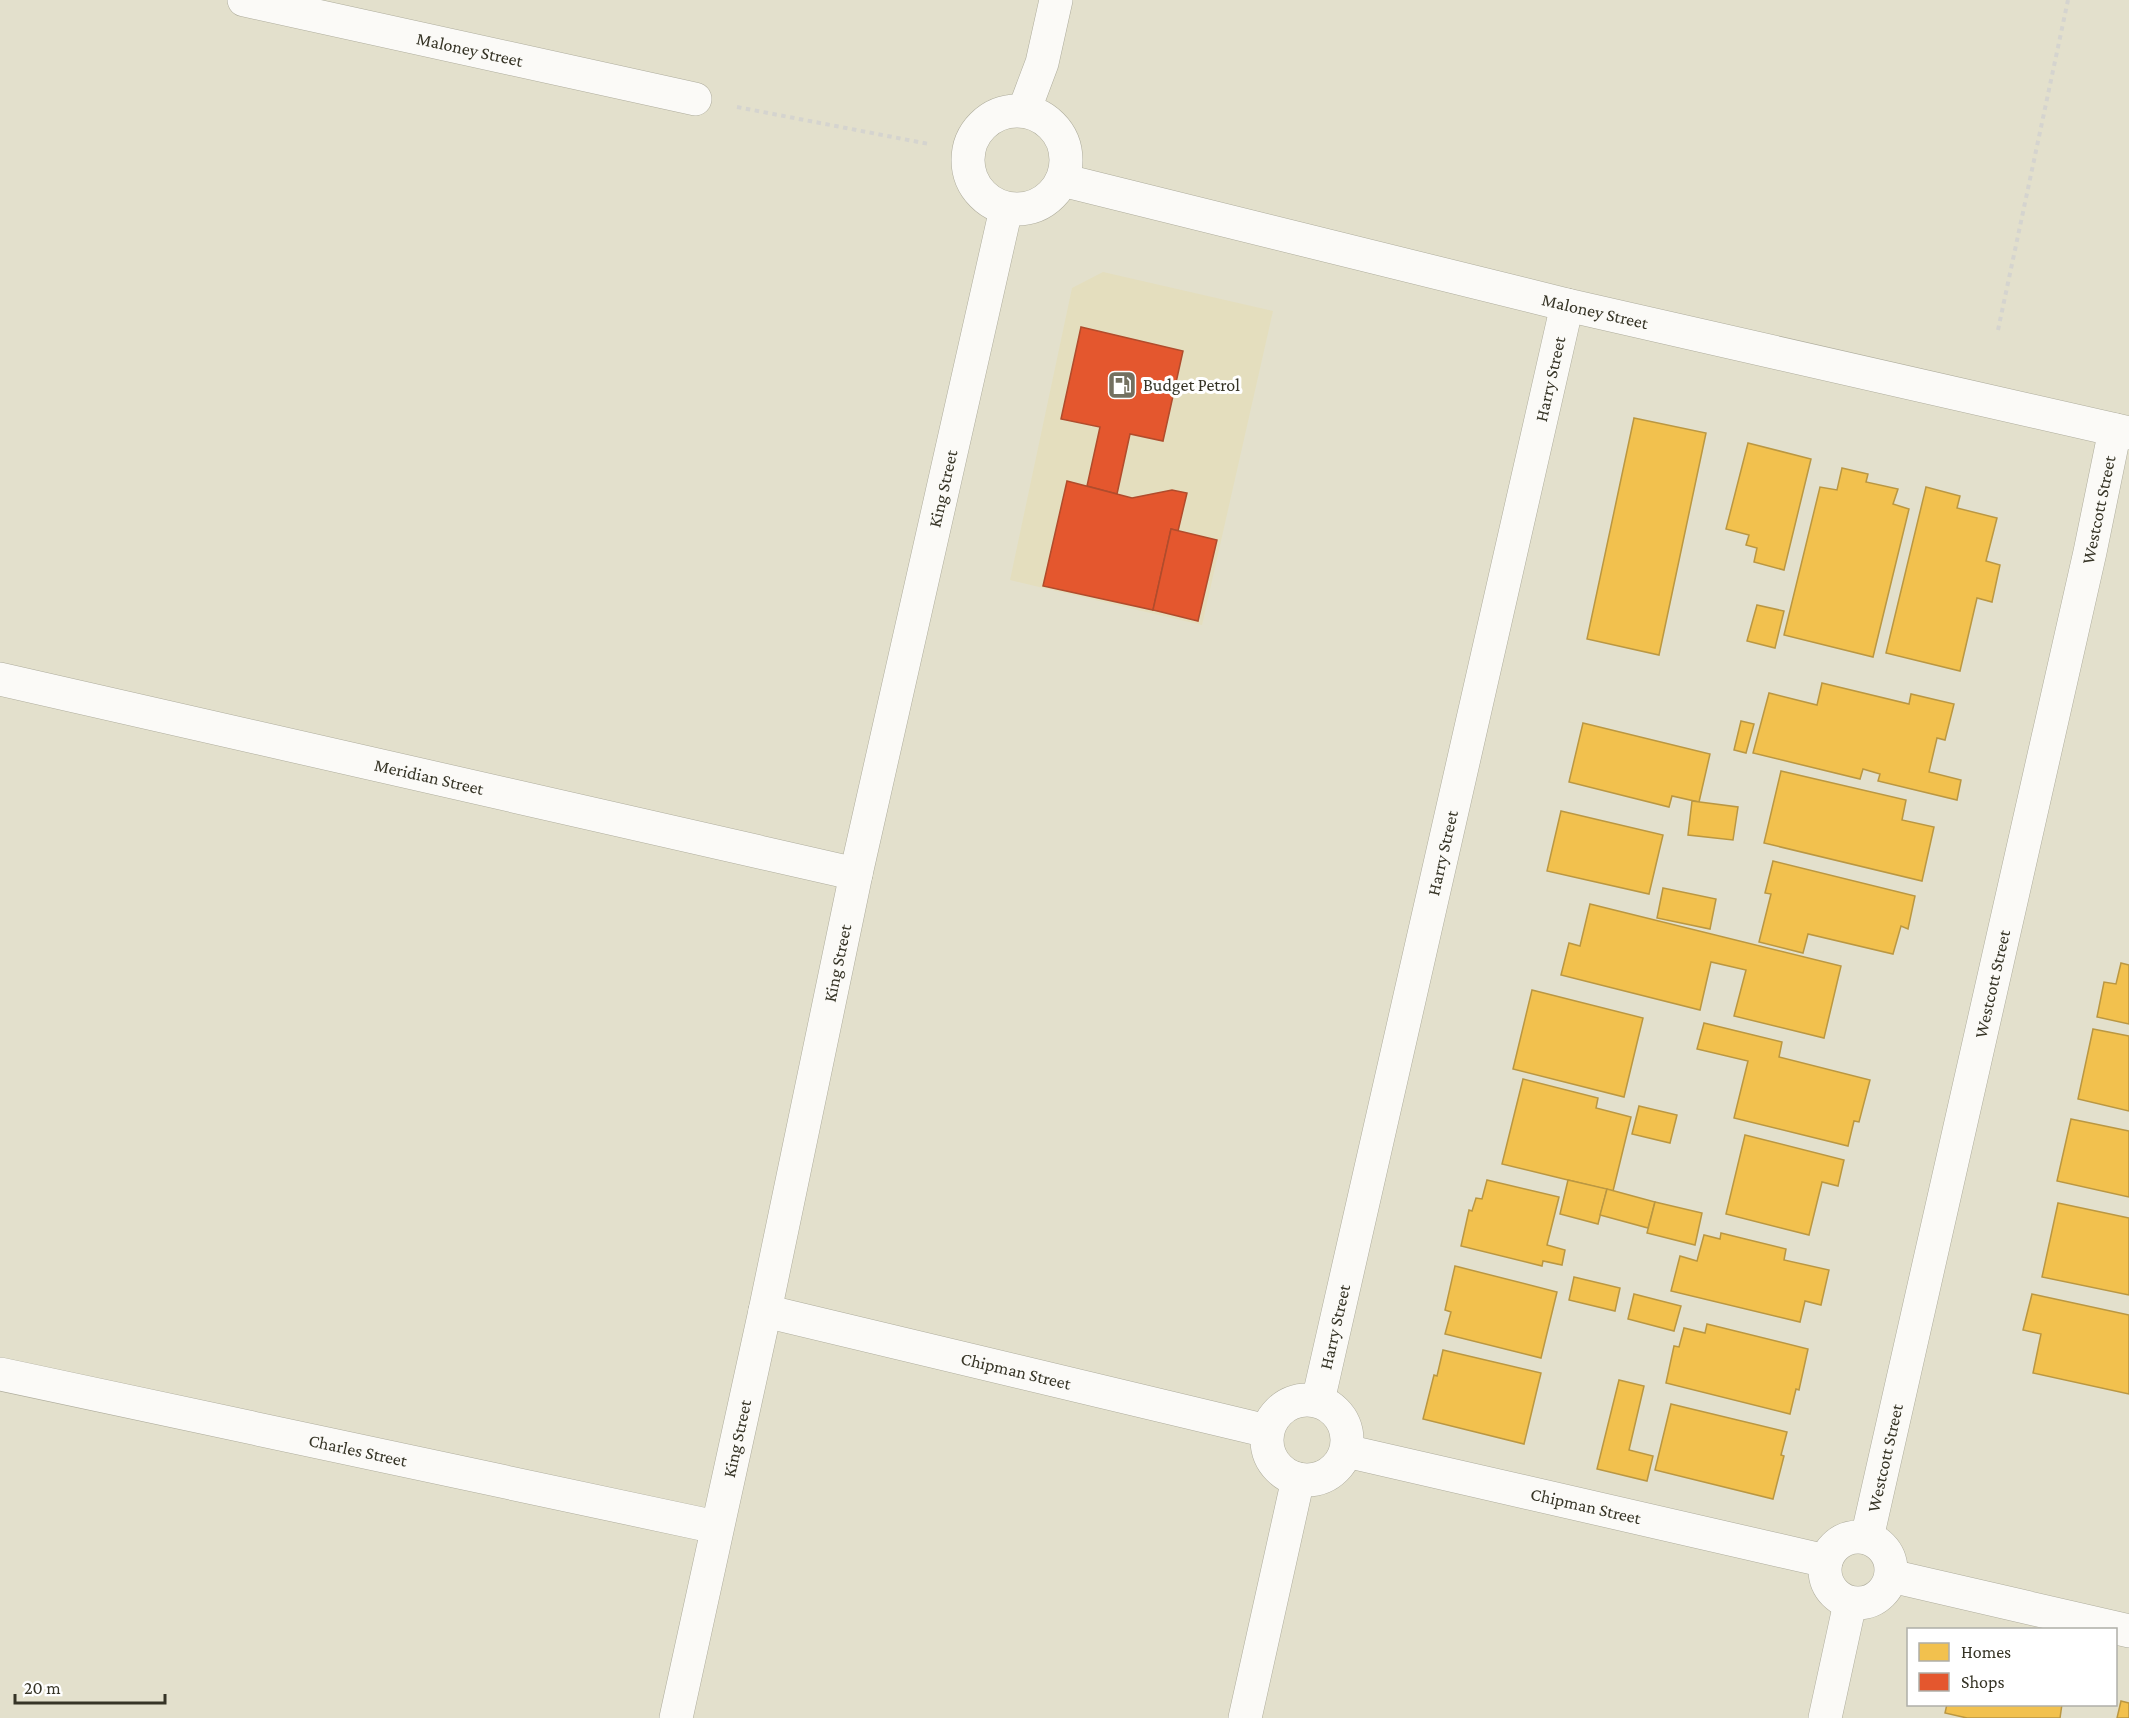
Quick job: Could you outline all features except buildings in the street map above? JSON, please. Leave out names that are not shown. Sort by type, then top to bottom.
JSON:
[{"type":"street","name":"Maloney Street","points":[[244,0],[695,99]]},
{"type":"street","points":[[1024,111],[1042,63],[1056,0]]},
{"type":"street","points":[[1024,111],[1040,116],[1054,126],[1063,141],[1067,158],[1062,180],[1053,194],[1039,206],[1022,210],[1006,209],[990,201],[975,188],[969,172],[968,152],[974,135],[988,120],[1004,113],[1024,111]]},
{"type":"street","name":"Maloney Street","points":[[1062,180],[1566,305],[2122,432]]},
{"type":"street","name":"King Street","points":[[676,1718],[765,1311],[856,874],[1006,209]]},
{"type":"street","name":"Harry Street","points":[[1318,1401],[1566,305]]},
{"type":"street","name":"Westcott Street","points":[[1867,1538],[2088,563],[2122,432]]},
{"type":"street","name":"Meridian Street","points":[[0,679],[856,874]]},
{"type":"street","name":"Chipman Street","points":[[765,1311],[1267,1431]]},
{"type":"street","name":"Charles Street","points":[[0,1374],[716,1527]]},
{"type":"street","points":[[1305,1399],[1318,1401],[1335,1410],[1345,1426],[1346,1451],[1333,1471],[1323,1477],[1311,1480],[1298,1479],[1286,1475],[1276,1467],[1268,1450],[1267,1431],[1272,1418],[1280,1408],[1293,1401],[1305,1399]]},
{"type":"street","name":"Chipman Street","points":[[1346,1451],[1826,1561]]},
{"type":"street","points":[[1245,1718],[1298,1479]]},
{"type":"street","points":[[1856,1536],[1867,1538],[1876,1542],[1888,1556],[1892,1576],[1881,1595],[1872,1601],[1850,1604],[1832,1592],[1824,1572],[1826,1561],[1830,1552],[1846,1539],[1856,1536]]},
{"type":"street","points":[[1892,1576],[2116,1628]]},
{"type":"street","points":[[1825,1718],[1850,1604]]},
{"type":"path","points":[[1998,330],[2068,0]]},
{"type":"path","points":[[695,99],[928,144]]},
{"type":"shaded area","points":[[1103,272],[1273,311],[1202,625],[1010,580],[1072,288]]},
{"type":"place","name":"Budget Petrol","points":[[1122,385]]}]
